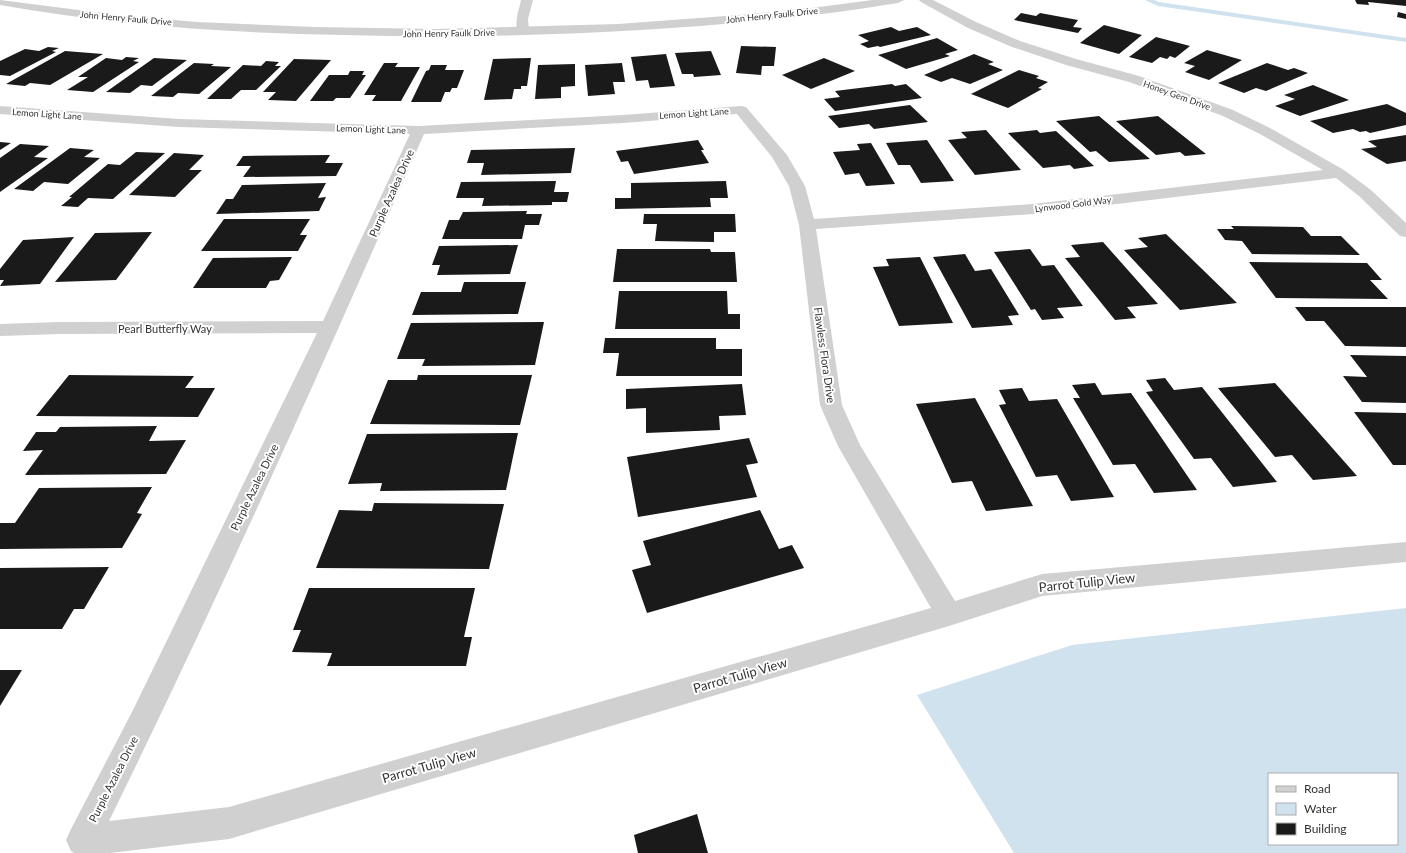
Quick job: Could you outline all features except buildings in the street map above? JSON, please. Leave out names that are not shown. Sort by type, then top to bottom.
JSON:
[{"type":"street","points":[[523,31],[522,19],[527,0]]},
{"type":"street","name":"John Henry Faulk Drive","points":[[0,2],[54,12],[239,29],[396,34],[654,26],[800,13],[898,0]]},
{"type":"street","name":"Honey Gem Drive","points":[[925,0],[972,25],[1016,44],[1071,62],[1134,79],[1228,113],[1266,131],[1339,173],[1365,193],[1406,232]]},
{"type":"street","name":"Lemon Light Lane","points":[[0,110],[179,123],[419,130],[623,119],[741,110]]},
{"type":"street","name":"Flawless Flora Drive","points":[[741,110],[779,155],[797,186],[807,225],[831,405],[849,446],[949,614]]},
{"type":"street","name":"Purple Azalea Drive","points":[[82,840],[142,722],[330,327],[419,130]]},
{"type":"street","name":"Lynwood Gold Way","points":[[807,225],[1033,209],[1265,180],[1339,173]]},
{"type":"street","name":"Pearl Butterfly Way","points":[[0,330],[60,328],[330,327]]},
{"type":"street","name":"Parrot Tulip View","points":[[82,840],[230,823],[949,614],[1042,585],[1406,552]]},
{"type":"water","points":[[1406,608],[1406,853],[1014,853],[917,695],[1072,645]]},
{"type":"waterway","points":[[1148,0],[1158,4],[1406,40]]}]
